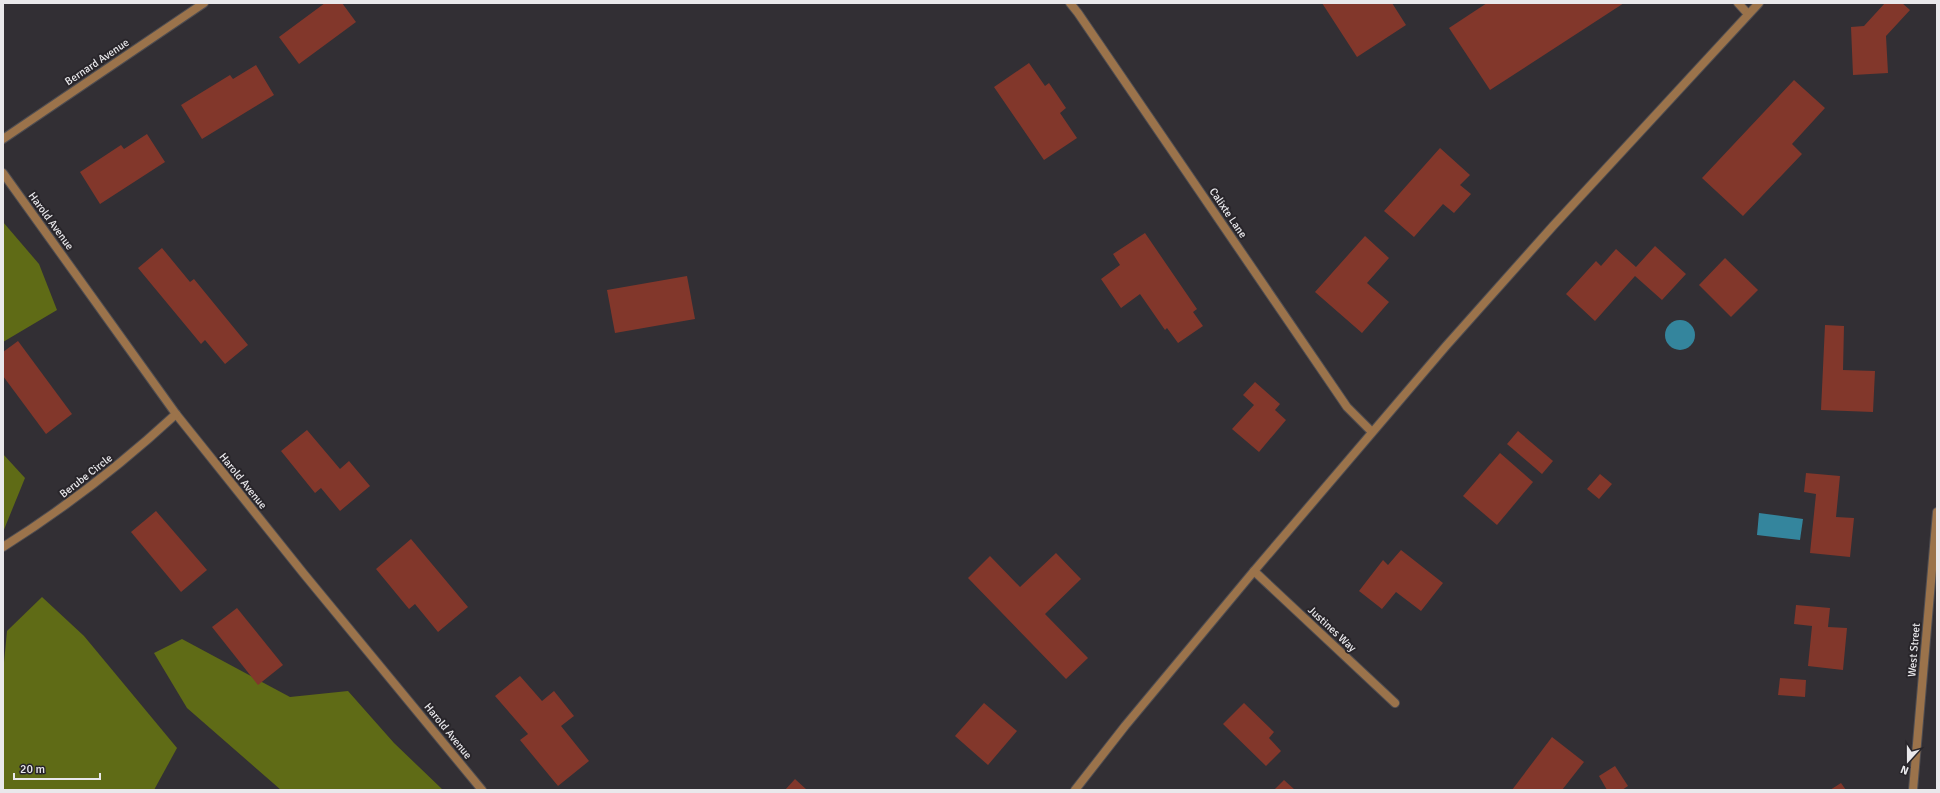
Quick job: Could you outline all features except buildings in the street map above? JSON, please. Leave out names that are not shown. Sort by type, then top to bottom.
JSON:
[{"type":"street","name":"Bernard Avenue","points":[[3,139],[204,3]]},
{"type":"street","name":"Calixte Lane","points":[[1070,3],[1347,407],[1372,432]]},
{"type":"street","points":[[1738,3],[1748,14]]},
{"type":"street","points":[[1075,790],[1125,726],[1372,432],[1553,226],[1759,3]]},
{"type":"street","name":"Harold Avenue","points":[[3,173],[176,414],[304,574],[482,790]]},
{"type":"street","name":"Berube Circle","points":[[3,547],[49,518],[109,474],[176,414]]},
{"type":"street","name":"West Street","points":[[1913,790],[1937,512]]},
{"type":"street","name":"Justines Way","points":[[1254,571],[1395,703]]},
{"type":"green space","points":[[3,222],[39,264],[57,310],[3,342]]},
{"type":"green space","points":[[3,454],[25,478],[3,532]]},
{"type":"green space","points":[[42,597],[84,636],[177,748],[154,790],[3,790],[3,673],[7,631]]},
{"type":"green space","points":[[182,639],[290,697],[348,691],[394,743],[443,790],[281,790],[187,708],[154,653]]},
{"type":"water","points":[[1680,320],[1691,324],[1695,335],[1691,346],[1680,350],[1669,346],[1665,335],[1669,324]]},
{"type":"water","points":[[1759,513],[1803,519],[1800,540],[1757,535]]}]
